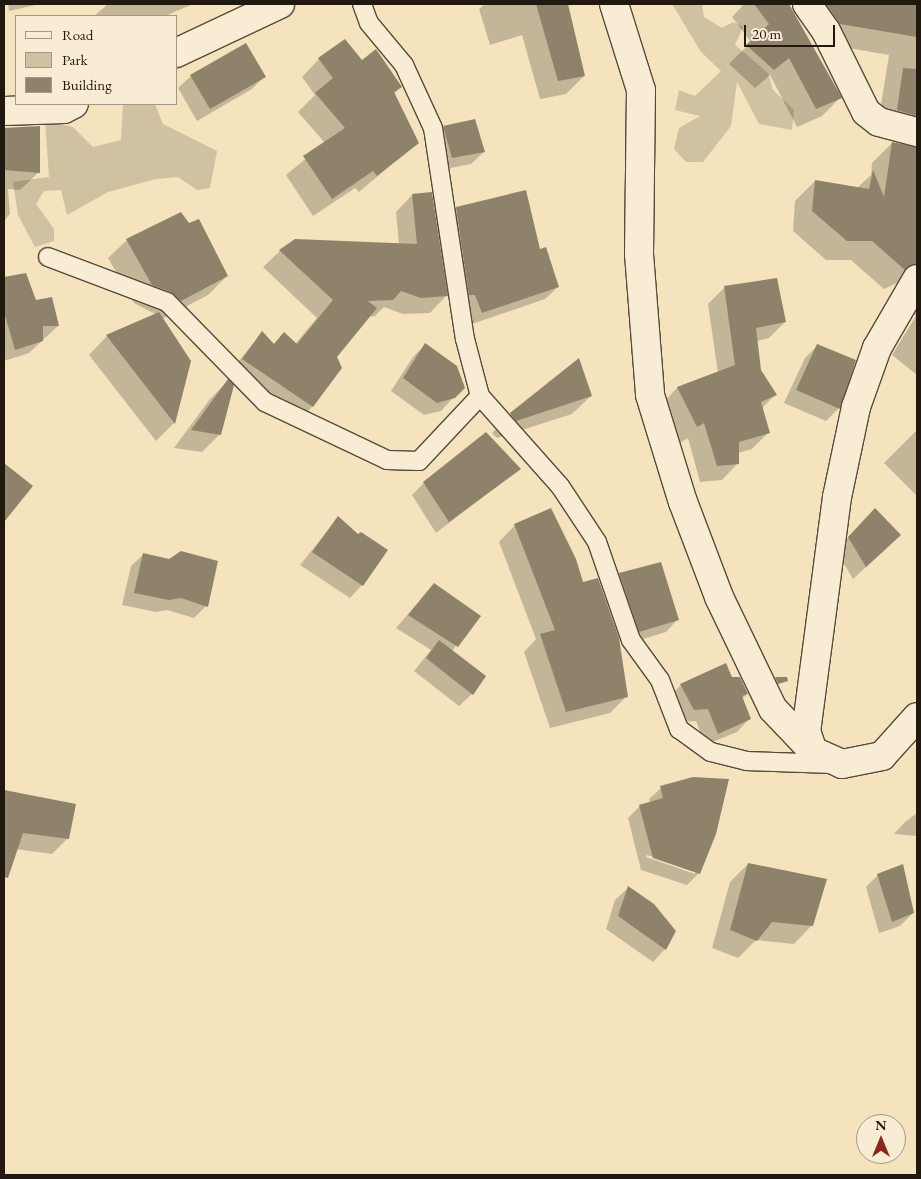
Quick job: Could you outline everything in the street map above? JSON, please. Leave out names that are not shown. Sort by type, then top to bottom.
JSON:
[{"type":"street","points":[[178,53],[280,4]]},
{"type":"street","points":[[614,4],[641,90],[639,254],[650,395],[683,502],[719,597],[773,709],[813,751],[842,764],[882,756],[917,717]]},
{"type":"street","points":[[807,4],[826,32],[866,112],[879,122],[917,132]]},
{"type":"street","points":[[4,111],[64,109],[72,105]]},
{"type":"street","points":[[813,751],[806,731],[837,497],[856,408],[877,348],[917,279]]},
{"type":"lane","points":[[362,4],[369,23],[404,65],[432,128],[465,339],[480,396],[560,486],[597,542],[632,640],[660,680],[680,730],[711,752],[747,761],[842,764]]},
{"type":"lane","points":[[48,257],[167,302],[265,402],[388,460],[419,461],[480,396]]},
{"type":"green space","points":[[672,4],[702,4],[704,17],[722,28],[733,22],[743,27],[735,45],[768,73],[773,90],[794,110],[792,130],[759,124],[737,82],[731,126],[703,162],[686,162],[674,149],[679,128],[700,116],[675,110],[679,90],[695,96],[721,71],[701,52]]},
{"type":"green space","points":[[123,105],[155,105],[163,124],[217,151],[210,188],[197,190],[178,177],[156,179],[108,192],[67,215],[61,190],[44,191],[36,204],[54,229],[54,241],[35,247],[18,215],[13,182],[49,177],[45,120],[73,127],[93,147],[121,140]]},
{"type":"building","points":[[536,4],[568,4],[585,76],[558,81]]},
{"type":"building","points":[[754,4],[789,4],[842,98],[816,109],[789,58],[774,70],[746,45],[769,24]]},
{"type":"building","points":[[826,4],[917,4],[917,37],[840,24]]},
{"type":"building","points":[[345,39],[362,60],[376,49],[402,87],[394,92],[419,143],[377,176],[373,171],[332,199],[303,156],[345,128],[315,93],[333,78],[318,58]]},
{"type":"building","points":[[246,43],[266,77],[210,109],[190,75]]},
{"type":"building","points":[[903,68],[917,69],[917,116],[897,110]]},
{"type":"building","points":[[475,119],[485,152],[452,158],[443,126]]},
{"type":"building","points":[[40,126],[40,173],[4,170],[4,128]]},
{"type":"building","points":[[892,142],[917,147],[917,263],[905,270],[872,241],[847,241],[812,211],[815,180],[869,189],[873,170],[884,197]]},
{"type":"building","points":[[526,190],[540,249],[546,247],[559,287],[482,313],[475,295],[469,295],[456,207]]},
{"type":"building","points":[[432,192],[448,296],[421,298],[401,291],[393,300],[368,301],[377,308],[337,357],[342,368],[313,407],[242,359],[262,331],[274,344],[284,332],[297,344],[333,300],[279,250],[295,239],[417,244],[412,194]]},
{"type":"building","points":[[181,212],[189,223],[199,219],[228,276],[181,301],[171,292],[152,285],[126,239]]},
{"type":"building","points":[[26,273],[36,300],[52,297],[59,326],[43,326],[43,341],[15,350],[4,312],[4,277]]},
{"type":"building","points":[[777,278],[786,322],[756,328],[761,370],[777,395],[761,402],[770,433],[739,442],[739,464],[717,466],[704,423],[697,427],[677,387],[735,365],[724,286]]},
{"type":"building","points":[[159,312],[191,361],[175,424],[106,335]]},
{"type":"building","points":[[425,343],[457,366],[465,388],[455,398],[437,403],[403,378]]},
{"type":"building","points":[[817,344],[856,360],[840,409],[796,390]]},
{"type":"building","points":[[579,358],[592,396],[516,421],[510,413]]},
{"type":"building","points":[[228,379],[234,385],[221,435],[191,430]]},
{"type":"building","points":[[486,432],[521,469],[449,522],[423,482]]},
{"type":"building","points":[[4,463],[33,486],[4,522]]},
{"type":"building","points":[[551,508],[576,559],[583,582],[598,578],[619,638],[628,697],[566,712],[540,634],[555,630],[514,524]]},
{"type":"building","points":[[875,508],[901,535],[866,567],[848,537]]},
{"type":"building","points":[[338,516],[358,534],[361,532],[388,550],[363,586],[312,552]]},
{"type":"building","points":[[181,551],[218,561],[208,607],[181,598],[169,600],[134,593],[143,553],[169,559]]},
{"type":"building","points":[[661,562],[679,620],[639,632],[619,573]]},
{"type":"building","points":[[434,583],[481,616],[458,647],[408,615]]},
{"type":"building","points":[[439,640],[486,676],[473,695],[426,658]]},
{"type":"building","points":[[726,663],[732,677],[740,677],[748,694],[742,696],[751,719],[718,734],[708,709],[694,710],[680,684]]},
{"type":"building","points":[[775,677],[787,677],[788,681],[778,684]]},
{"type":"building","points":[[693,777],[729,779],[716,834],[700,874],[653,858],[639,805],[663,798],[660,786]]},
{"type":"building","points":[[4,790],[76,804],[69,839],[23,833],[8,878],[4,877]]},
{"type":"building","points":[[748,863],[827,879],[813,926],[772,922],[757,941],[730,930]]},
{"type":"building","points":[[903,864],[914,913],[892,922],[877,874]]},
{"type":"building","points":[[628,886],[654,904],[676,931],[666,950],[618,916]]}]
